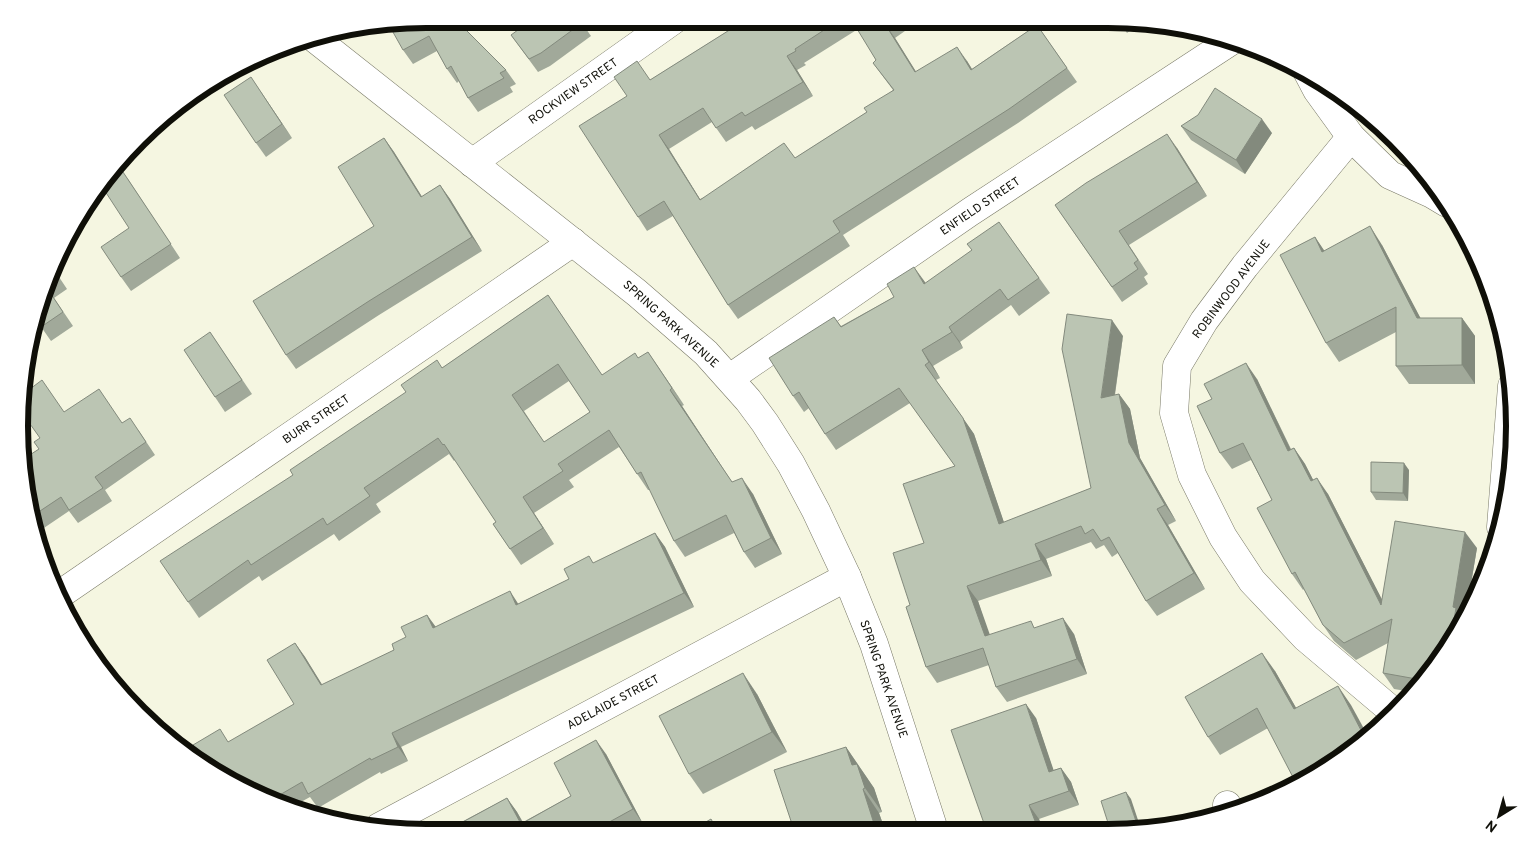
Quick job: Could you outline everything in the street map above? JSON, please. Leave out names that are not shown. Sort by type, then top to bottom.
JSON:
[{"type":"street","name":"ROCKVIEW STREET","points":[[472,163],[662,28]]},
{"type":"street","name":"SPRING PARK AVENUE","points":[[319,42],[674,324],[730,378],[765,423],[791,464],[847,577],[862,612],[882,670],[932,824]]},
{"type":"street","name":"ENFIELD STREET","points":[[730,378],[970,212],[1225,45]]},
{"type":"street","points":[[1315,85],[1351,137],[1390,175],[1432,194]]},
{"type":"street","name":"ROBINWOOD AVENUE","points":[[1351,137],[1246,266],[1204,321],[1177,366],[1174,413],[1192,475],[1223,537],[1252,581],[1306,638],[1389,708]]},
{"type":"street","name":"BURR STREET","points":[[65,592],[573,242]]},
{"type":"street","name":"ADELAIDE STREET","points":[[390,822],[847,577]]},
{"type":"building","points":[[464,28],[506,70],[500,73],[504,78],[468,98],[451,66],[447,69],[429,36],[403,50],[391,29]]},
{"type":"building","points":[[521,28],[575,28],[541,53],[529,59],[511,35]]},
{"type":"building","points":[[733,28],[827,28],[787,56],[803,82],[745,116],[742,112],[716,128],[703,108],[659,135],[700,200],[784,143],[795,158],[867,112],[864,108],[894,90],[873,63],[876,60],[856,28],[888,28],[915,72],[957,47],[971,70],[1033,28],[1039,28],[1067,68],[1009,109],[833,221],[840,232],[728,305],[664,201],[638,217],[579,126],[627,96],[614,77],[637,61],[650,80]]},
{"type":"building","points":[[251,77],[282,124],[256,143],[224,95]]},
{"type":"building","points":[[1215,88],[1262,119],[1236,160],[1181,126],[1198,115]]},
{"type":"building","points":[[1167,134],[1197,182],[1119,231],[1138,260],[1134,263],[1138,269],[1112,287],[1055,205],[1086,183]]},
{"type":"building","points":[[384,138],[421,197],[440,185],[472,237],[286,355],[253,301],[374,226],[338,167]]},
{"type":"building","points":[[121,169],[171,244],[121,277],[101,247],[129,228],[105,191]]},
{"type":"building","points":[[999,222],[1039,278],[1008,300],[1000,289],[949,327],[952,332],[922,350],[929,362],[925,365],[963,418],[999,524],[1091,488],[1062,349],[1067,314],[1112,320],[1101,398],[1119,394],[1129,443],[1165,505],[1157,509],[1194,573],[1146,601],[1109,537],[1101,541],[1093,529],[1085,534],[1081,526],[1035,544],[1041,560],[967,586],[985,636],[1031,621],[1034,628],[1063,618],[1077,659],[996,687],[983,648],[926,667],[906,607],[910,605],[893,553],[924,543],[903,484],[955,466],[899,388],[825,434],[799,392],[793,396],[769,358],[834,317],[841,327],[894,297],[887,284],[914,267],[924,284],[972,250],[967,244]]},
{"type":"building","points":[[1370,226],[1417,318],[1462,318],[1462,365],[1396,366],[1396,307],[1326,343],[1280,255],[1315,237],[1322,252]]},
{"type":"building","points":[[51,293],[63,312],[41,327],[41,322]]},
{"type":"building","points":[[548,295],[602,375],[635,353],[638,358],[648,352],[672,388],[670,390],[732,482],[742,478],[771,538],[744,552],[726,515],[674,541],[641,472],[637,474],[609,430],[558,464],[563,471],[523,497],[543,528],[510,549],[493,524],[496,522],[444,444],[438,438],[364,488],[370,496],[327,525],[323,518],[251,565],[248,560],[188,602],[160,561],[293,475],[290,470],[406,392],[401,385],[437,360],[442,368]],"holes":[[[558,364],[590,412],[544,442],[512,395]]]},
{"type":"building","points":[[210,332],[242,380],[215,397],[184,350]]},
{"type":"building","points":[[1246,363],[1288,451],[1294,448],[1311,481],[1317,478],[1381,605],[1395,521],[1465,532],[1453,607],[1456,608],[1453,624],[1439,647],[1415,679],[1383,673],[1392,619],[1344,643],[1323,625],[1295,572],[1292,574],[1257,508],[1272,500],[1243,443],[1220,453],[1197,406],[1212,399],[1204,384]]},
{"type":"building","points":[[42,380],[64,412],[99,389],[122,423],[130,418],[146,442],[95,477],[103,488],[69,510],[61,497],[37,513],[28,456],[39,449],[34,442],[40,438],[28,421],[29,390]]},
{"type":"building","points":[[1371,462],[1404,463],[1403,493],[1371,492]]},
{"type":"building","points":[[655,533],[684,593],[392,733],[398,747],[371,760],[370,758],[308,794],[302,782],[279,795],[273,793],[226,770],[192,747],[220,729],[228,742],[294,704],[267,660],[295,643],[321,685],[394,650],[392,644],[406,637],[401,627],[427,615],[433,628],[510,591],[516,605],[569,579],[564,569],[589,556],[593,563]]},
{"type":"building","points":[[1262,653],[1294,709],[1338,686],[1362,732],[1330,756],[1293,778],[1257,708],[1208,737],[1185,697]]},
{"type":"building","points":[[743,673],[772,732],[689,774],[659,716]]},
{"type":"building","points":[[1026,704],[1049,772],[1061,768],[1069,791],[1029,805],[1036,824],[984,824],[951,730]]},
{"type":"building","points":[[596,740],[633,809],[606,824],[521,824],[571,796],[554,763]]},
{"type":"building","points":[[846,747],[852,765],[857,764],[874,824],[792,824],[774,770]]},
{"type":"building","points":[[1126,792],[1137,823],[1108,824],[1101,801]]},
{"type":"building","points":[[507,798],[521,824],[459,824]]},
{"type":"building","points":[[711,819],[714,824],[702,824]]}]
